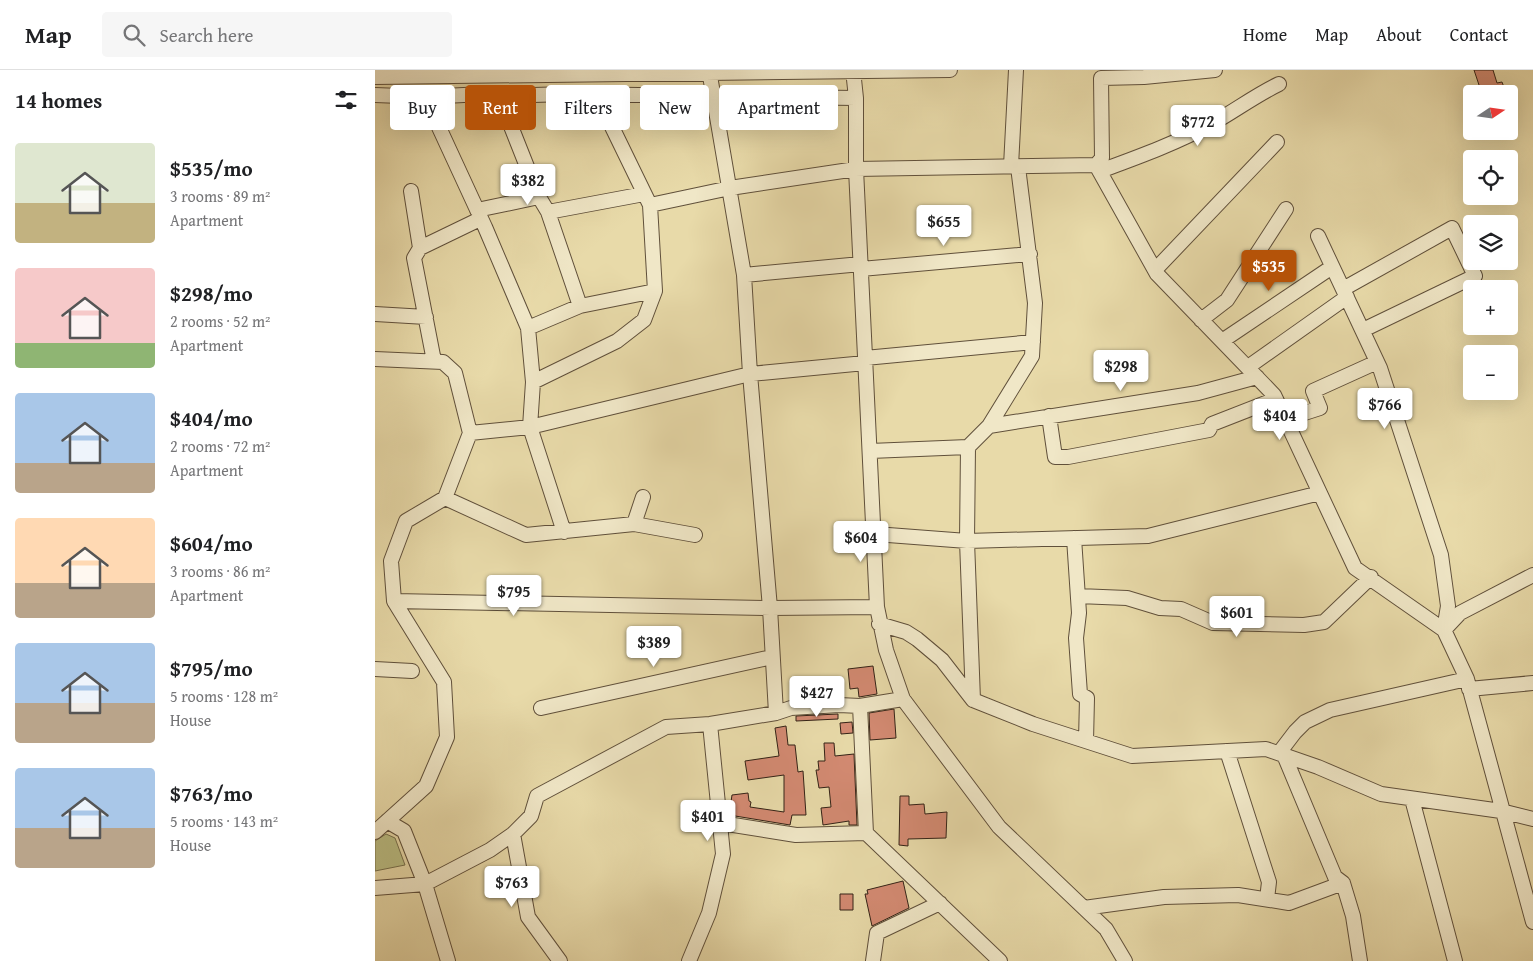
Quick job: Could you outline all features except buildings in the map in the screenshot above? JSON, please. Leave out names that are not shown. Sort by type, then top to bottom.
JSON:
[{"type":"street","points":[[375,77],[477,73],[950,70]]},
{"type":"street","points":[[870,451],[968,446],[989,426],[1032,356],[1035,303],[1029,254],[1014,167],[1016,70]]},
{"type":"street","points":[[1098,168],[1102,158],[1101,78],[1144,77],[1215,70]]},
{"type":"street","points":[[853,71],[856,98],[856,170],[875,534],[877,607],[879,624],[886,650],[903,699],[999,827],[1106,929],[1125,961]]},
{"type":"street","points":[[710,72],[744,276],[750,374],[770,608],[775,714]]},
{"type":"street","points":[[549,212],[856,170],[1014,167],[1098,168],[1190,135],[1214,122],[1253,96],[1279,84]]},
{"type":"street","points":[[630,94],[856,98]]},
{"type":"street","points":[[375,95],[390,96]]},
{"type":"street","points":[[440,130],[528,328],[533,382],[530,427],[564,532]]},
{"type":"street","points":[[512,130],[539,197],[549,212],[580,306]]},
{"type":"street","points":[[533,382],[617,341],[645,320],[655,290],[647,200],[613,130]]},
{"type":"street","points":[[1155,270],[1277,142]]},
{"type":"street","points":[[1098,168],[1155,270],[1276,399],[1355,568],[1444,630],[1468,684],[1501,811],[1533,922]]},
{"type":"street","points":[[411,191],[420,248]]},
{"type":"street","points":[[434,362],[415,258],[420,248],[478,215],[539,197]]},
{"type":"street","points":[[1201,320],[1227,300],[1286,210]]},
{"type":"street","points":[[989,426],[1120,407],[1198,393],[1252,372],[1345,293],[1452,228],[1475,276],[1363,330]]},
{"type":"street","points":[[1318,236],[1377,362],[1441,555],[1449,606],[1444,630]]},
{"type":"street","points":[[744,276],[1029,254]]},
{"type":"street","points":[[1222,341],[1332,267]]},
{"type":"street","points":[[528,328],[580,306],[655,290]]},
{"type":"street","points":[[375,314],[426,317]]},
{"type":"street","points":[[469,433],[530,427],[750,374],[1033,342]]},
{"type":"street","points":[[375,359],[443,362],[455,372],[469,433],[445,498],[406,521],[391,561],[394,601],[443,682],[447,737],[426,786],[375,832]]},
{"type":"street","points":[[1286,419],[1320,408],[1313,391],[1377,362]]},
{"type":"street","points":[[1049,416],[1055,457],[1068,457],[1209,430],[1212,424],[1276,399]]},
{"type":"street","points":[[968,446],[967,541],[973,700]]},
{"type":"street","points":[[875,534],[967,541],[1148,536],[1320,493]]},
{"type":"street","points":[[634,524],[643,497]]},
{"type":"street","points":[[445,498],[526,535],[634,524],[695,535]]},
{"type":"street","points":[[1074,538],[1079,613],[1076,638],[1080,694],[1087,698],[1086,741]]},
{"type":"street","points":[[1444,630],[1460,613],[1533,575]]},
{"type":"street","points":[[1078,596],[1127,598],[1160,608],[1181,609],[1213,623],[1304,625],[1324,622],[1371,578]]},
{"type":"street","points":[[394,601],[770,608],[877,607]]},
{"type":"street","points":[[879,624],[906,632],[917,639],[942,660],[973,700],[1033,724],[1132,756],[1266,749],[1318,767],[1381,794],[1501,811],[1533,819]]},
{"type":"street","points":[[541,708],[772,656]]},
{"type":"street","points":[[375,669],[412,671]]},
{"type":"street","points":[[1281,754],[1295,732],[1305,722],[1330,710],[1468,684],[1533,683]]},
{"type":"street","points":[[375,888],[425,884],[490,850],[513,834],[531,816],[537,796],[667,727],[710,724],[775,714],[791,708],[839,705],[859,706],[903,699]]},
{"type":"street","points":[[859,706],[866,833],[1001,961]]},
{"type":"street","points":[[689,961],[709,913],[723,854],[710,724]]},
{"type":"street","points":[[1227,751],[1269,882],[1267,899]]},
{"type":"street","points":[[1281,754],[1335,878],[1343,883],[1353,916],[1360,961]]},
{"type":"street","points":[[1412,799],[1455,961]]},
{"type":"street","points":[[387,821],[405,831],[425,884],[448,961]]},
{"type":"street","points":[[721,823],[796,835],[866,833]]},
{"type":"street","points":[[513,834],[528,917],[560,961]]},
{"type":"street","points":[[1084,908],[1165,897],[1238,895],[1289,903],[1343,883]]},
{"type":"street","points":[[873,961],[877,934],[940,903]]},
{"type":"green space","points":[[386,834],[395,838],[405,865],[375,871],[375,841]]}]
